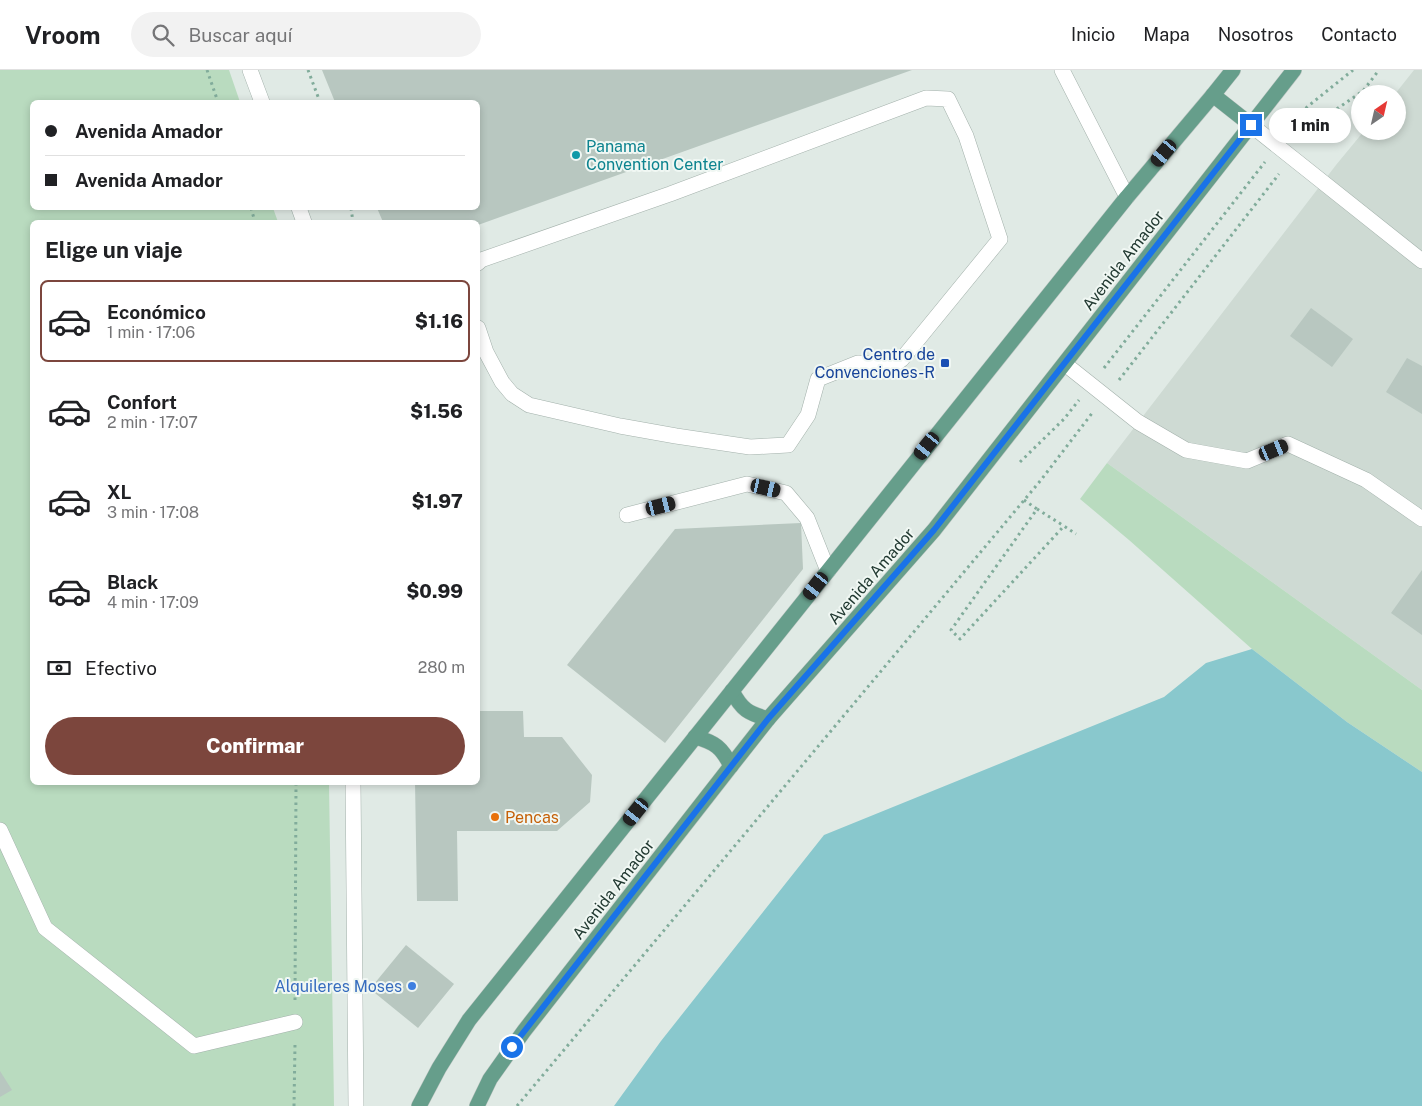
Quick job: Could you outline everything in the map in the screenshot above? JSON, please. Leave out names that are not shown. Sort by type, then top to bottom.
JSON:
[{"type":"main road","name":"Avenida Amador","points":[[420,1106],[439,1068],[469,1020],[1127,197],[1233,70]]},
{"type":"main road","name":"Avenida Amador","points":[[477,1106],[490,1079],[524,1031],[768,719],[934,530],[1294,70]]},
{"type":"main road","points":[[1214,95],[1251,125]]},
{"type":"main road","points":[[732,691],[745,710],[768,719]]},
{"type":"main road","points":[[696,738],[709,741],[717,746],[724,753],[731,766]]},
{"type":"street","points":[[250,70],[261,100]]},
{"type":"street","points":[[1062,70],[1127,197]]},
{"type":"street","points":[[480,261],[577,228],[926,98],[948,99],[966,136],[1000,239],[902,359],[894,365],[858,363],[818,379],[808,415],[788,445],[750,447],[676,436],[620,426],[529,405],[512,394],[482,352]]},
{"type":"street","points":[[1251,125],[1422,261]]},
{"type":"street","points":[[1065,364],[1138,422],[1186,450],[1247,461],[1288,444],[1366,480],[1422,519]]},
{"type":"street","points":[[627,515],[747,484],[786,493],[808,518],[828,571]]},
{"type":"street","points":[[353,785],[356,1106]]},
{"type":"street","points":[[0,830],[45,928],[194,1046],[295,1022]]},
{"type":"path","points":[[207,70],[217,100]]},
{"type":"path","points":[[308,70],[319,100]]},
{"type":"path","points":[[1020,462],[1064,419],[1307,107],[1352,70]]},
{"type":"path","points":[[517,1106],[1024,500],[1325,116],[1363,91],[1380,70]]},
{"type":"path","points":[[1024,500],[1076,534]]},
{"type":"path","points":[[1037,509],[951,630],[960,639],[1064,526]]},
{"type":"path","points":[[294,1106],[296,785]]},
{"type":"shaded area","points":[[1414,70],[1422,70],[1422,690],[1107,463],[1357,140],[1406,140],[1406,85],[1402,85]]},
{"type":"green space","points":[[0,70],[229,70],[239,100],[30,100],[30,210],[274,210],[277,220],[30,220],[30,785],[329,785],[334,1106],[0,1106]]},
{"type":"green space","points":[[1107,463],[1422,690],[1422,772],[1347,722],[1252,649],[1080,499]]},
{"type":"water","points":[[1252,649],[1347,722],[1422,772],[1422,1106],[614,1106],[661,1041],[824,835],[1164,697],[1206,663]]},
{"type":"building","name":"Panama Convention Center","points":[[322,70],[912,70],[480,224],[480,220],[382,220],[378,210],[480,210],[480,100],[334,100]]},
{"type":"building","points":[[1311,308],[1353,339],[1332,367],[1290,336]]},
{"type":"building","points":[[1407,358],[1422,366],[1422,414],[1386,392]]},
{"type":"building","points":[[801,523],[803,569],[665,743],[567,665],[675,529]]},
{"type":"building","points":[[1422,570],[1422,635],[1391,613]]},
{"type":"building","name":"Pencas","points":[[480,711],[523,711],[524,737],[562,737],[592,775],[590,802],[557,831],[457,831],[458,901],[417,901],[415,785],[480,785]]},
{"type":"building","name":"Alquileres Moses","points":[[406,945],[454,984],[418,1028],[370,989]]},
{"type":"building","points":[[0,1071],[12,1090],[0,1097]]},
{"type":"place","name":"Panama Convention Center","points":[[576,155]]},
{"type":"place","name":"Centro de Convenciones-R","points":[[945,363]]},
{"type":"place","name":"Pencas","points":[[495,817]]},
{"type":"place","name":"Alquileres Moses","points":[[412,986]]},
{"type":"route","points":[[512,1047],[768,719],[934,530],[1251,125]]}]
